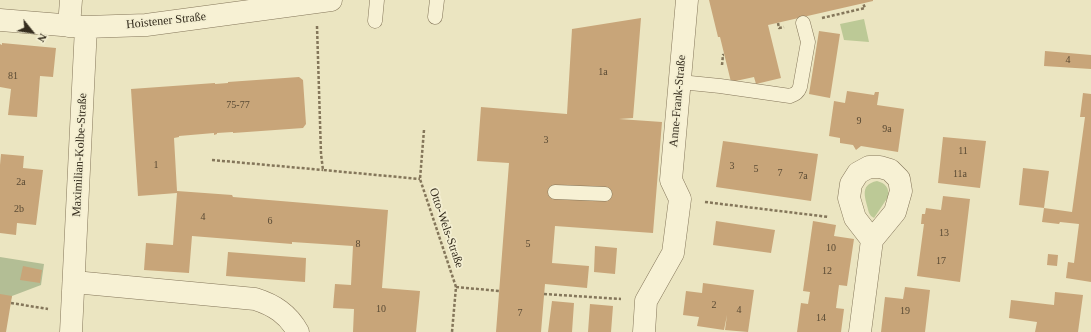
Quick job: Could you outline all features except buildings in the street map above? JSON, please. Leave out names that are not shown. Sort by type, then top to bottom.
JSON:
[{"type":"street","name":"Maximilian-Kolbe-Straße","points":[[71,0],[78,27],[74,282],[71,332]]},
{"type":"street","name":"Anne-Frank-Straße","points":[[644,332],[646,301],[673,253],[669,186],[688,0]]},
{"type":"street","name":"Hoistener Straße","points":[[0,20],[78,27],[146,25],[324,1]]},
{"type":"street","points":[[860,332],[872,240],[896,212],[901,191],[899,180],[890,170],[880,167],[869,167],[858,173],[851,184],[849,198],[855,218],[872,240]]},
{"type":"street","points":[[74,282],[255,299],[266,302],[286,316],[298,332]]},
{"type":"lane","points":[[375,21],[377,0]]},
{"type":"lane","points":[[435,17],[437,0]]},
{"type":"lane","points":[[680,82],[790,96],[796,94],[800,88],[808,42],[803,23]]},
{"type":"lane","points":[[555,192],[604,194]]},
{"type":"path","points":[[323,170],[321,154],[324,1]]},
{"type":"path","points":[[722,65],[724,55]]},
{"type":"path","name":"Otto-Wels-Straße","points":[[424,130],[420,179],[456,287],[452,332]]},
{"type":"path","points":[[212,160],[420,179]]},
{"type":"path","points":[[669,186],[857,221]]},
{"type":"path","points":[[456,287],[499,291]]},
{"type":"path","points":[[544,294],[646,301]]},
{"type":"path","points":[[11,303],[54,310]]},
{"type":"green space","points":[[864,19],[869,42],[844,40],[840,24]]},
{"type":"green space","points":[[877,181],[886,186],[888,189],[888,197],[874,218],[869,213],[865,198],[865,189],[871,183]]},
{"type":"green space","points":[[0,257],[44,264],[41,285],[12,296],[0,332]]}]
